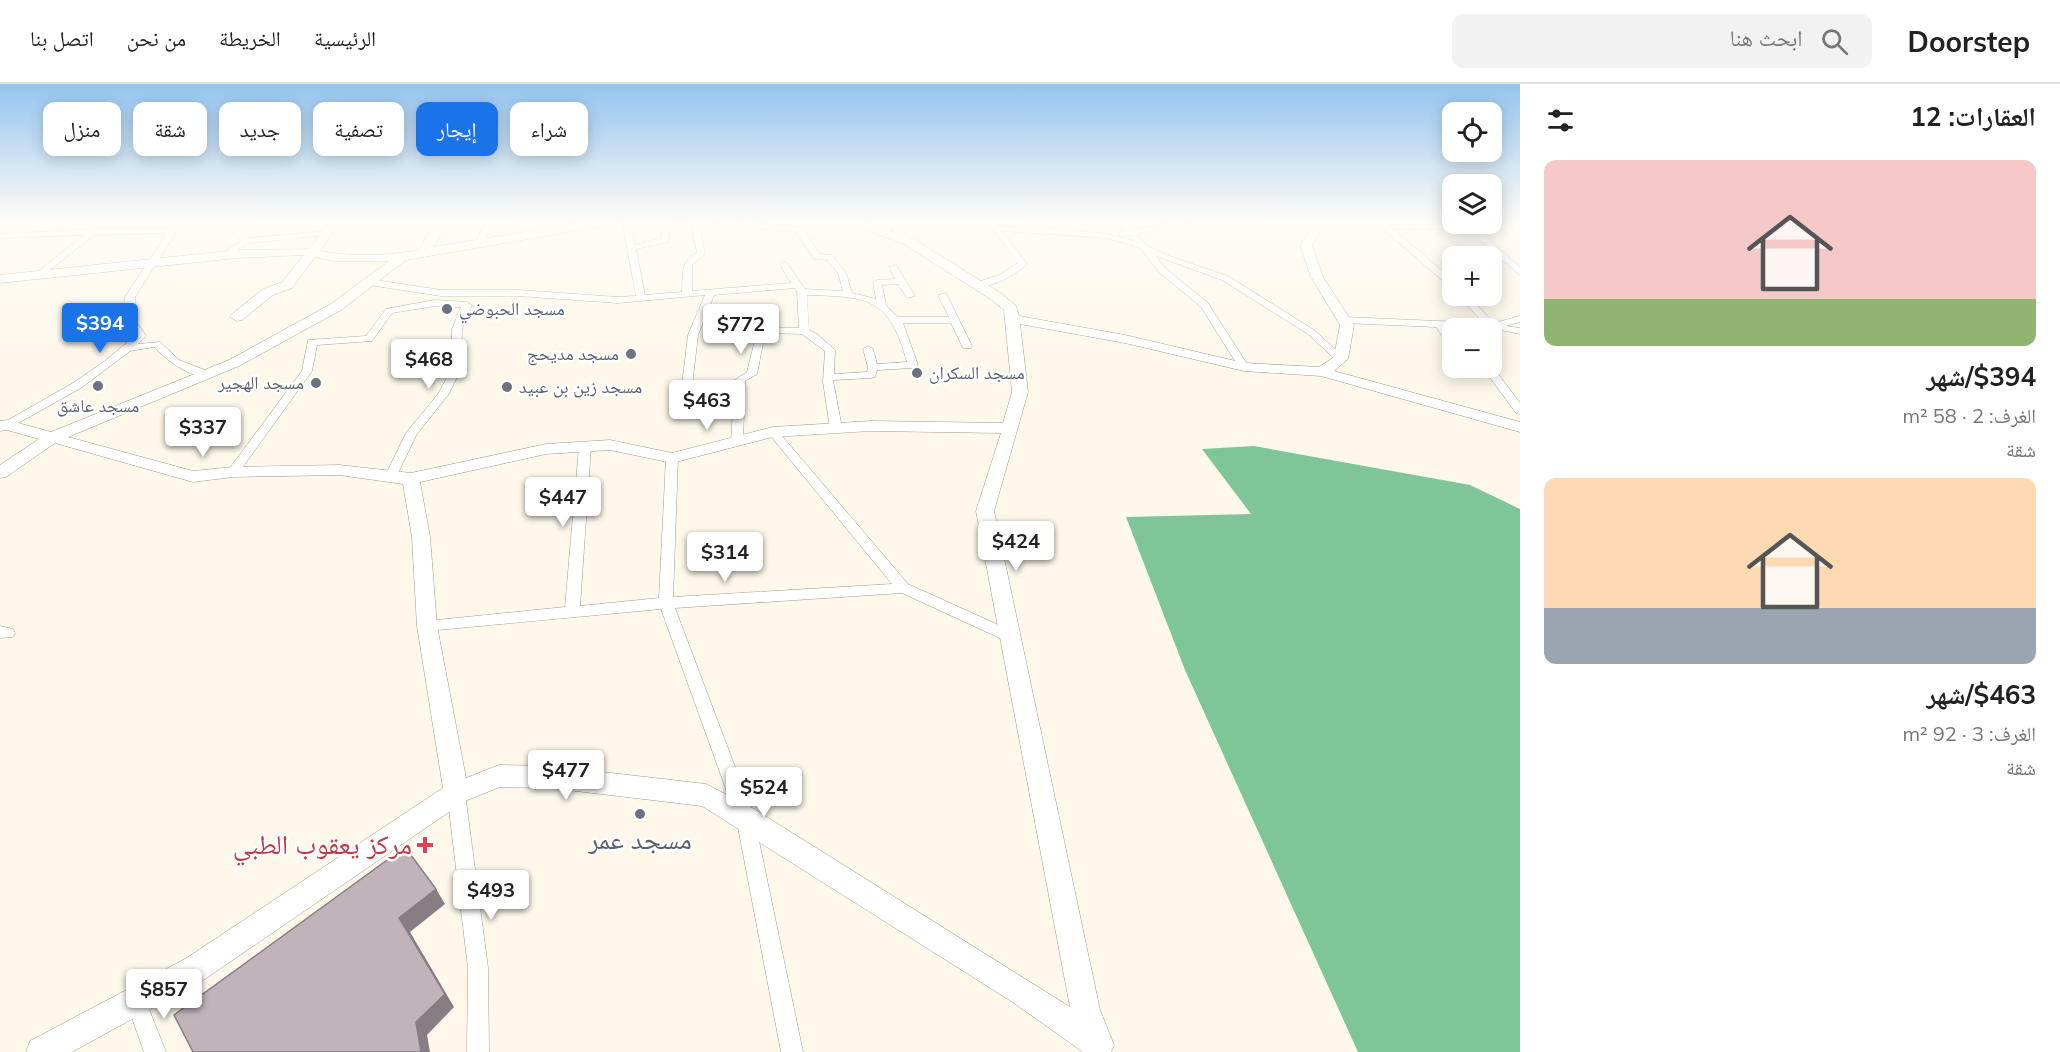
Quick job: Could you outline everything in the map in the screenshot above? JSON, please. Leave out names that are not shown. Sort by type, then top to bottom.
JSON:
[{"type":"street","points":[[41,274],[51,266]]},
{"type":"street","points":[[0,279],[126,266]]},
{"type":"street","points":[[4,426],[70,392],[112,363],[141,336],[130,320],[130,297],[149,266]]},
{"type":"street","points":[[237,317],[268,292],[287,285],[301,266]]},
{"type":"street","points":[[0,473],[54,437],[234,363],[336,307],[390,266]]},
{"type":"street","points":[[635,266],[641,298]]},
{"type":"street","points":[[687,294],[688,266]]},
{"type":"street","points":[[785,266],[800,288],[804,331]]},
{"type":"street","points":[[836,266],[842,273],[848,294]]},
{"type":"street","points":[[948,266],[1011,309],[1020,392],[1011,428],[984,511],[1085,1010],[1101,1048]]},
{"type":"street","points":[[978,285],[1004,276],[1020,266]]},
{"type":"street","points":[[1159,266],[1205,305],[1244,367]]},
{"type":"street","points":[[1190,266],[1225,278],[1311,332],[1341,359]]},
{"type":"street","points":[[1313,266],[1317,277],[1347,325],[1341,359],[1322,372]]},
{"type":"street","points":[[893,267],[910,296]]},
{"type":"street","points":[[882,304],[877,283],[901,281]]},
{"type":"street","points":[[369,282],[441,293],[518,293],[618,300],[711,292],[800,288],[856,294],[882,304],[898,320],[913,365],[873,367]]},
{"type":"street","points":[[686,394],[693,336],[711,292]]},
{"type":"street","points":[[943,295],[967,346]]},
{"type":"street","points":[[233,472],[307,371],[312,342],[369,339],[389,312],[435,303],[467,305],[457,330],[456,370],[443,395],[412,433],[401,477],[421,537],[427,626],[456,794],[478,968],[478,1052]]},
{"type":"street","points":[[1473,306],[1484,318]]},
{"type":"street","points":[[1012,318],[1125,339],[1244,367],[1322,372],[1520,427]]},
{"type":"street","points":[[1502,324],[1520,319]]},
{"type":"street","points":[[898,320],[954,320]]},
{"type":"street","points":[[1344,320],[1442,324]]},
{"type":"street","points":[[1439,324],[1442,328]]},
{"type":"street","points":[[1502,328],[1520,331]]},
{"type":"street","points":[[737,441],[740,380],[752,374],[761,330],[804,331],[814,336],[830,350],[828,377],[836,428]]},
{"type":"street","points":[[128,348],[156,344],[175,362],[206,374]]},
{"type":"street","points":[[828,377],[871,375],[873,367],[868,349]]},
{"type":"street","points":[[1495,378],[1520,411]]},
{"type":"street","points":[[4,426],[54,437],[193,477],[233,472],[339,470],[401,477],[546,449],[610,446],[672,458],[773,432],[871,426],[1011,428]]},
{"type":"street","points":[[773,432],[903,588],[1010,636]]},
{"type":"street","points":[[572,612],[585,447]]},
{"type":"street","points":[[672,458],[666,603],[745,817],[792,1052]]},
{"type":"street","points":[[427,626],[666,603],[903,588]]},
{"type":"street","points":[[41,1052],[195,969],[456,794],[499,776],[551,777],[706,795],[745,817],[1024,993],[1101,1048]]},
{"type":"street","points":[[136,1001],[155,1052]]},
{"type":"green space","points":[[1254,446],[1470,485],[1520,509],[1520,1052],[1358,1052],[1185,670],[1126,517],[1251,514],[1202,449]]},
{"type":"building","points":[[405,847],[436,889],[399,918],[445,994],[416,1022],[421,1052],[193,1052],[174,1015]]},
{"type":"place","name":"مسجد الحبوضي","points":[[447,309]]},
{"type":"place","name":"مسجد مديحج","points":[[631,354]]},
{"type":"place","name":"مسجد السكران","points":[[917,373]]},
{"type":"place","name":"مسجد الهجير","points":[[316,383]]},
{"type":"place","name":"مسجد عاشق","points":[[98,386]]},
{"type":"place","name":"مسجد زين بن عبيد","points":[[507,387]]},
{"type":"place","name":"مسجد عمر","points":[[640,814]]},
{"type":"place","name":"مركز يعقوب الطبي","points":[[425,845]]}]
